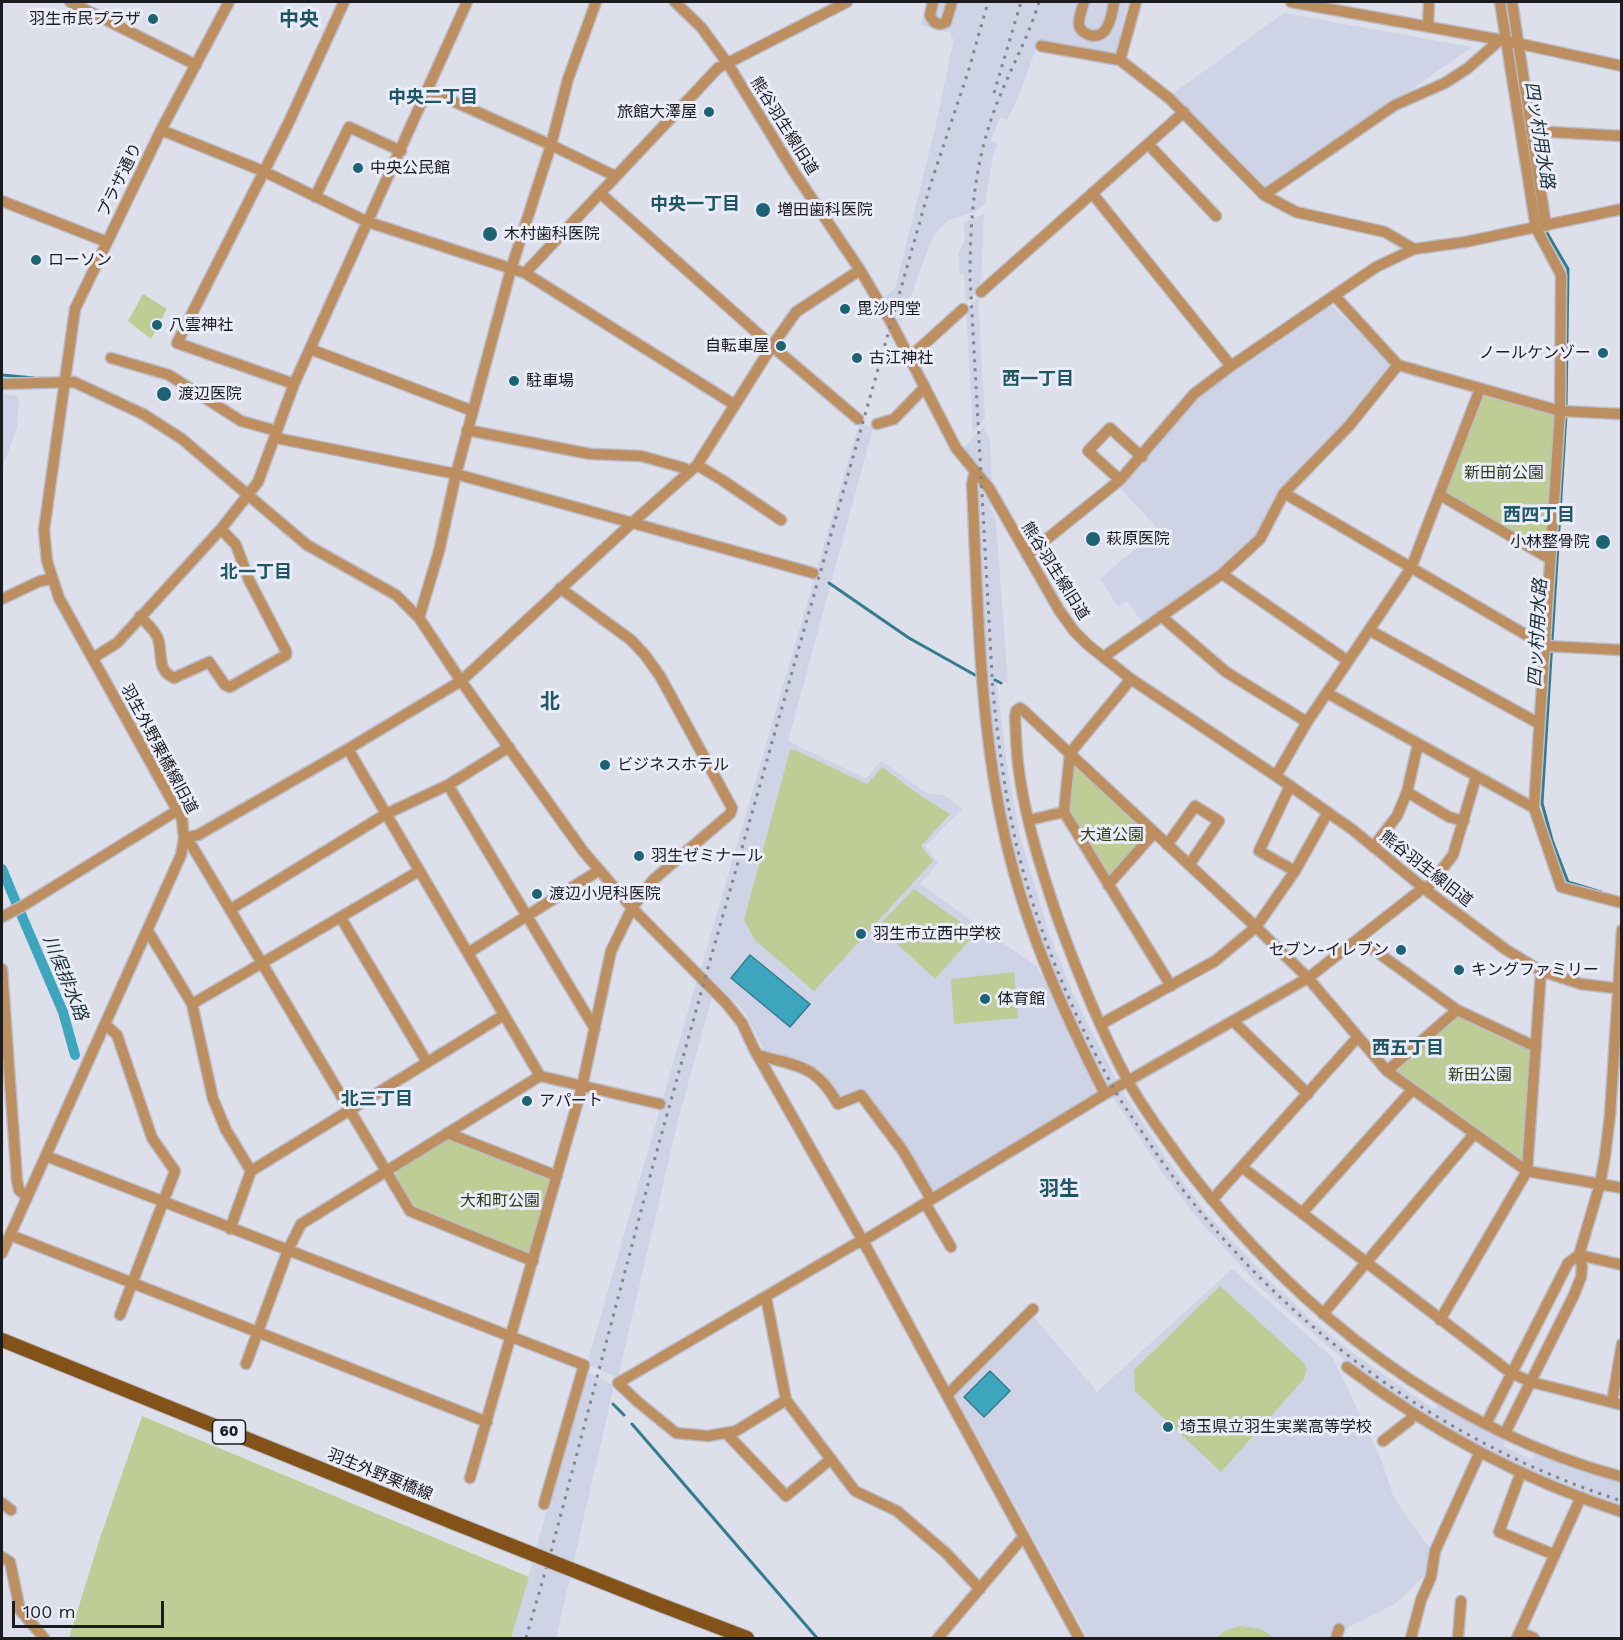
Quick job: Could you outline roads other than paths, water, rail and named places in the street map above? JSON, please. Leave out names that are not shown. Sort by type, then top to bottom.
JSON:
[{"type":"main road","name":"羽生外野栗橋線","points":[[2,1340],[457,1524],[747,1638]]},
{"type":"street","points":[[70,2],[196,65]]},
{"type":"street","name":"プラザ通り","points":[[64,381],[75,309],[161,130],[229,2]]},
{"type":"street","points":[[294,384],[177,343],[292,114],[344,2]]},
{"type":"street","points":[[93,658],[117,643],[221,529],[258,482],[294,384],[467,2]]},
{"type":"street","points":[[419,618],[439,551],[467,430],[511,269],[551,145],[568,79],[596,2]]},
{"type":"street","name":"熊谷羽生線旧道","points":[[675,2],[700,27],[728,64],[794,172],[860,270],[910,357],[956,448],[994,496],[1059,610],[1074,631],[1131,679],[1328,812],[1505,949],[1541,971],[1581,984],[1620,989]]},
{"type":"street","points":[[525,273],[718,68],[847,2]]},
{"type":"street","points":[[933,2],[930,15],[934,22],[940,24],[948,20],[952,2]]},
{"type":"street","points":[[1084,2],[1078,22],[1079,28],[1083,32],[1099,36],[1105,30],[1114,2]]},
{"type":"street","points":[[1120,60],[1137,2]]},
{"type":"street","points":[[1291,2],[1356,7],[1428,27],[1622,66]]},
{"type":"street","points":[[1428,27],[1429,2]]},
{"type":"street","points":[[1500,2],[1541,227],[1561,275],[1560,411],[1534,808],[1561,887],[1622,903]]},
{"type":"street","points":[[1512,2],[1508,42],[1531,131],[1541,227]]},
{"type":"street","points":[[1264,195],[1395,105],[1445,83],[1508,42]]},
{"type":"street","points":[[1041,46],[1120,60],[1184,112],[1264,195],[1296,212],[1385,232],[1414,249]]},
{"type":"street","points":[[428,90],[615,176]]},
{"type":"street","points":[[981,292],[1184,112]]},
{"type":"street","points":[[315,196],[350,127],[401,151]]},
{"type":"street","points":[[161,130],[263,171],[368,222],[525,273],[735,405]]},
{"type":"street","points":[[1531,131],[1622,136]]},
{"type":"street","points":[[1148,144],[1216,216]]},
{"type":"street","points":[[600,193],[858,419]]},
{"type":"street","points":[[1092,193],[1231,366]]},
{"type":"street","points":[[2,201],[107,242]]},
{"type":"street","points":[[1027,555],[1120,480],[1194,394],[1376,267],[1414,249],[1465,242],[1622,209]]},
{"type":"street","points":[[533,1261],[414,1214],[386,1172],[231,909],[192,846],[184,838],[198,834],[348,749],[461,681],[693,468],[796,312],[860,270]]},
{"type":"street","points":[[1335,296],[1398,365],[1560,411],[1622,414]]},
{"type":"street","points":[[910,357],[963,309]]},
{"type":"street","points":[[310,349],[472,411]]},
{"type":"street","points":[[111,358],[169,375],[241,421],[276,434],[456,474],[813,573]]},
{"type":"street","points":[[1104,658],[1222,574],[1260,539],[1284,493],[1349,426],[1398,365]]},
{"type":"street","name":"羽生外野栗橋線旧道","points":[[2,1253],[176,868],[184,838],[184,827],[178,810],[59,598],[51,579],[44,530],[64,381]]},
{"type":"street","points":[[2,384],[74,382],[143,414],[190,446],[307,545],[396,594],[419,618],[461,681],[598,871],[726,1003],[742,1023],[1079,1638]]},
{"type":"street","points":[[877,424],[894,419],[925,387]]},
{"type":"street","points":[[1276,776],[1307,722],[1411,568],[1480,388]]},
{"type":"street","points":[[1120,480],[1088,451],[1110,428],[1142,457]]},
{"type":"street","points":[[467,430],[590,454],[641,456],[684,468],[693,468],[722,480],[781,520]]},
{"type":"street","points":[[975,471],[972,484],[982,685],[991,764],[1002,825],[1030,927],[1044,965],[1105,1094]]},
{"type":"street","points":[[1284,493],[1545,645],[1622,650]]},
{"type":"street","points":[[1440,495],[1550,559]]},
{"type":"street","points":[[140,616],[158,639],[160,661],[171,678],[209,662],[227,687],[286,655],[258,594],[249,580],[236,545],[221,529]]},
{"type":"street","points":[[1222,574],[1348,661]]},
{"type":"street","points":[[2,599],[40,581],[51,579]]},
{"type":"street","points":[[470,1478],[582,1087],[611,951],[632,908],[653,880],[730,814],[732,808],[660,676],[645,655],[631,640],[560,588]]},
{"type":"street","points":[[1161,616],[1226,672],[1307,722]]},
{"type":"street","points":[[1369,630],[1538,723]]},
{"type":"street","points":[[1131,679],[1070,753],[1064,812],[1171,986]]},
{"type":"street","points":[[1327,693],[1534,808]]},
{"type":"street","points":[[1622,1188],[1527,1170],[1387,1071],[1308,978],[1256,927],[1024,711],[1020,708],[1016,711],[1018,765],[1029,820],[1051,897],[1079,977],[1128,1082],[1170,1145],[1212,1200],[1266,1261],[1323,1314],[1405,1377],[1437,1397],[1505,1433],[1556,1456],[1622,1477]]},
{"type":"street","points":[[1373,847],[1397,816],[1407,792],[1418,744]]},
{"type":"street","points":[[231,909],[386,814],[448,785],[509,747]]},
{"type":"street","points":[[348,749],[540,1076],[660,1104]]},
{"type":"street","points":[[786,1400],[736,1431],[708,1436],[676,1433],[618,1383],[863,1241],[1105,1094],[1308,978],[1424,888],[1453,855],[1476,777]]},
{"type":"street","points":[[448,785],[595,1029]]},
{"type":"street","points":[[1290,786],[1259,851],[1295,872]]},
{"type":"street","points":[[1407,792],[1449,818],[1464,821]]},
{"type":"street","points":[[1167,845],[1195,806],[1219,820],[1189,866]]},
{"type":"street","points":[[2,928],[10,913],[178,810]]},
{"type":"street","points":[[1029,820],[1064,812]]},
{"type":"street","points":[[1101,1024],[1215,961],[1256,927],[1295,872],[1328,812]]},
{"type":"street","points":[[1108,885],[1154,833]]},
{"type":"street","points":[[192,1004],[419,871]]},
{"type":"street","points":[[468,953],[598,871]]},
{"type":"street","points":[[340,918],[427,1062]]},
{"type":"street","points":[[1505,1433],[1577,1286],[1582,1266],[1579,1255],[1600,1184],[1610,1115],[1620,989],[1622,930]]},
{"type":"street","points":[[148,931],[192,1004],[213,1099],[226,1130],[251,1171]]},
{"type":"street","points":[[1359,939],[1457,1010],[1536,1047]]},
{"type":"street","points":[[2,969],[18,1181],[19,1190],[27,1197]]},
{"type":"street","points":[[1440,1320],[1527,1170],[1541,971]]},
{"type":"street","points":[[1387,1071],[1457,1010]]},
{"type":"street","points":[[230,1228],[251,1171],[504,1015]]},
{"type":"street","points":[[1234,1022],[1308,1094]]},
{"type":"street","points":[[106,1025],[117,1035],[152,1138],[175,1171],[120,1316]]},
{"type":"street","points":[[1212,1200],[1357,1038]]},
{"type":"street","points":[[758,1055],[811,1070],[827,1085],[837,1104],[861,1095],[903,1151],[951,1247]]},
{"type":"street","points":[[246,1364],[288,1250],[301,1224],[540,1076]]},
{"type":"street","points":[[1303,1212],[1412,1090]]},
{"type":"street","points":[[447,1133],[557,1176]]},
{"type":"street","points":[[1323,1314],[1474,1134]]},
{"type":"street","points":[[46,1156],[584,1365],[544,1504]]},
{"type":"street","points":[[1243,1168],[1511,1373],[1531,1382],[1616,1403],[1622,1344]]},
{"type":"street","points":[[10,1235],[487,1422]]},
{"type":"street","points":[[1486,1424],[1568,1263],[1579,1255],[1622,1265]]},
{"type":"street","points":[[766,1297],[786,1400],[855,1491],[897,1511],[946,1553],[980,1589]]},
{"type":"street","points":[[947,1395],[1033,1309]]},
{"type":"street","points":[[1347,1367],[1413,1414],[1480,1452],[1521,1472],[1622,1512]]},
{"type":"street","points":[[1383,1441],[1410,1420],[1413,1414]]},
{"type":"street","points":[[726,1433],[786,1496],[831,1459]]},
{"type":"street","points":[[1411,1638],[1421,1600],[1431,1577],[1435,1551],[1480,1452]]},
{"type":"street","points":[[1521,1472],[1499,1532],[1555,1555]]},
{"type":"street","points":[[1534,1638],[1519,1635],[1581,1497]]},
{"type":"street","points":[[938,1638],[1024,1536]]},
{"type":"street","points":[[2,1557],[10,1562],[20,1610],[44,1638]]},
{"type":"street","points":[[1458,1638],[1461,1601]]},
{"type":"water","points":[[750,955],[810,1004],[790,1027],[731,978]]},
{"type":"water","points":[[990,1371],[1010,1391],[984,1417],[964,1397]]},
{"type":"waterway","name":"四ッ村用水路","points":[[1547,233],[1568,269],[1566,409]]},
{"type":"waterway","points":[[2,375],[34,378]]},
{"type":"waterway","name":"四ッ村用水路","points":[[1566,415],[1542,803],[1552,840],[1568,882],[1601,892]]},
{"type":"waterway","points":[[829,583],[909,638],[975,675]]},
{"type":"waterway","points":[[995,680],[1001,683]]},
{"type":"waterway","name":"川俣排水路","points":[[2,869],[17,905]]},
{"type":"waterway","name":"川俣排水路","points":[[21,914],[63,1012],[75,1055]]},
{"type":"waterway","points":[[613,1404],[624,1415]]},
{"type":"waterway","points":[[632,1424],[817,1638]]},
{"type":"railway","points":[[526,1638],[704,982],[930,186],[969,69],[988,2]]},
{"type":"railway","points":[[994,93],[1021,2]]},
{"type":"railway","points":[[1039,2],[997,103],[986,136],[974,196],[970,277],[993,693],[1009,811],[1026,881],[1053,960],[1100,1062],[1142,1132],[1186,1194],[1236,1253],[1291,1308],[1350,1357],[1414,1402],[1480,1441],[1550,1474],[1622,1501]]},
{"type":"place","name":"羽生市民プラザ","points":[[153,19]]},
{"type":"place","name":"旅館大澤屋","points":[[709,112]]},
{"type":"place","name":"中央公民館","points":[[358,168]]},
{"type":"place","name":"増田歯科医院","points":[[763,210]]},
{"type":"place","name":"木村歯科医院","points":[[490,234]]},
{"type":"place","name":"ローソン","points":[[36,260]]},
{"type":"place","name":"毘沙門堂","points":[[845,309]]},
{"type":"place","name":"八雲神社","points":[[157,325]]},
{"type":"place","name":"自転車屋","points":[[781,346]]},
{"type":"place","name":"ノールケンゾー","points":[[1603,353]]},
{"type":"place","name":"古江神社","points":[[857,358]]},
{"type":"place","name":"駐車場","points":[[514,381]]},
{"type":"place","name":"渡辺医院","points":[[164,394]]},
{"type":"place","name":"萩原医院","points":[[1093,539]]},
{"type":"place","name":"小林整骨院","points":[[1603,542]]},
{"type":"place","name":"ビジネスホテル","points":[[605,765]]},
{"type":"place","name":"羽生ゼミナール","points":[[639,856]]},
{"type":"place","name":"渡辺小児科医院","points":[[537,894]]},
{"type":"place","name":"羽生市立西中学校","points":[[861,934]]},
{"type":"place","name":"セブン-イレブン","points":[[1401,950]]},
{"type":"place","name":"キングファミリー","points":[[1459,970]]},
{"type":"place","name":"体育館","points":[[985,999]]},
{"type":"place","name":"アパート","points":[[527,1101]]},
{"type":"place","name":"埼玉県立羽生実業高等学校","points":[[1168,1427]]},
{"type":"district","name":"中央","points":[[299,20]]},
{"type":"district","name":"中央二丁目","points":[[433,98]]},
{"type":"district","name":"中央一丁目","points":[[695,205]]},
{"type":"district","name":"西一丁目","points":[[1038,380]]},
{"type":"district","name":"西四丁目","points":[[1539,516]]},
{"type":"district","name":"北一丁目","points":[[256,573]]},
{"type":"district","name":"北","points":[[550,702]]},
{"type":"district","name":"西五丁目","points":[[1408,1049]]},
{"type":"district","name":"北三丁目","points":[[377,1100]]},
{"type":"district","name":"羽生","points":[[1059,1189]]},
{"type":"park label","name":"新田前公園","points":[[1504,473]]},
{"type":"park label","name":"大道公園","points":[[1112,835]]},
{"type":"park label","name":"新田公園","points":[[1480,1075]]},
{"type":"park label","name":"大和町公園","points":[[500,1201]]}]
